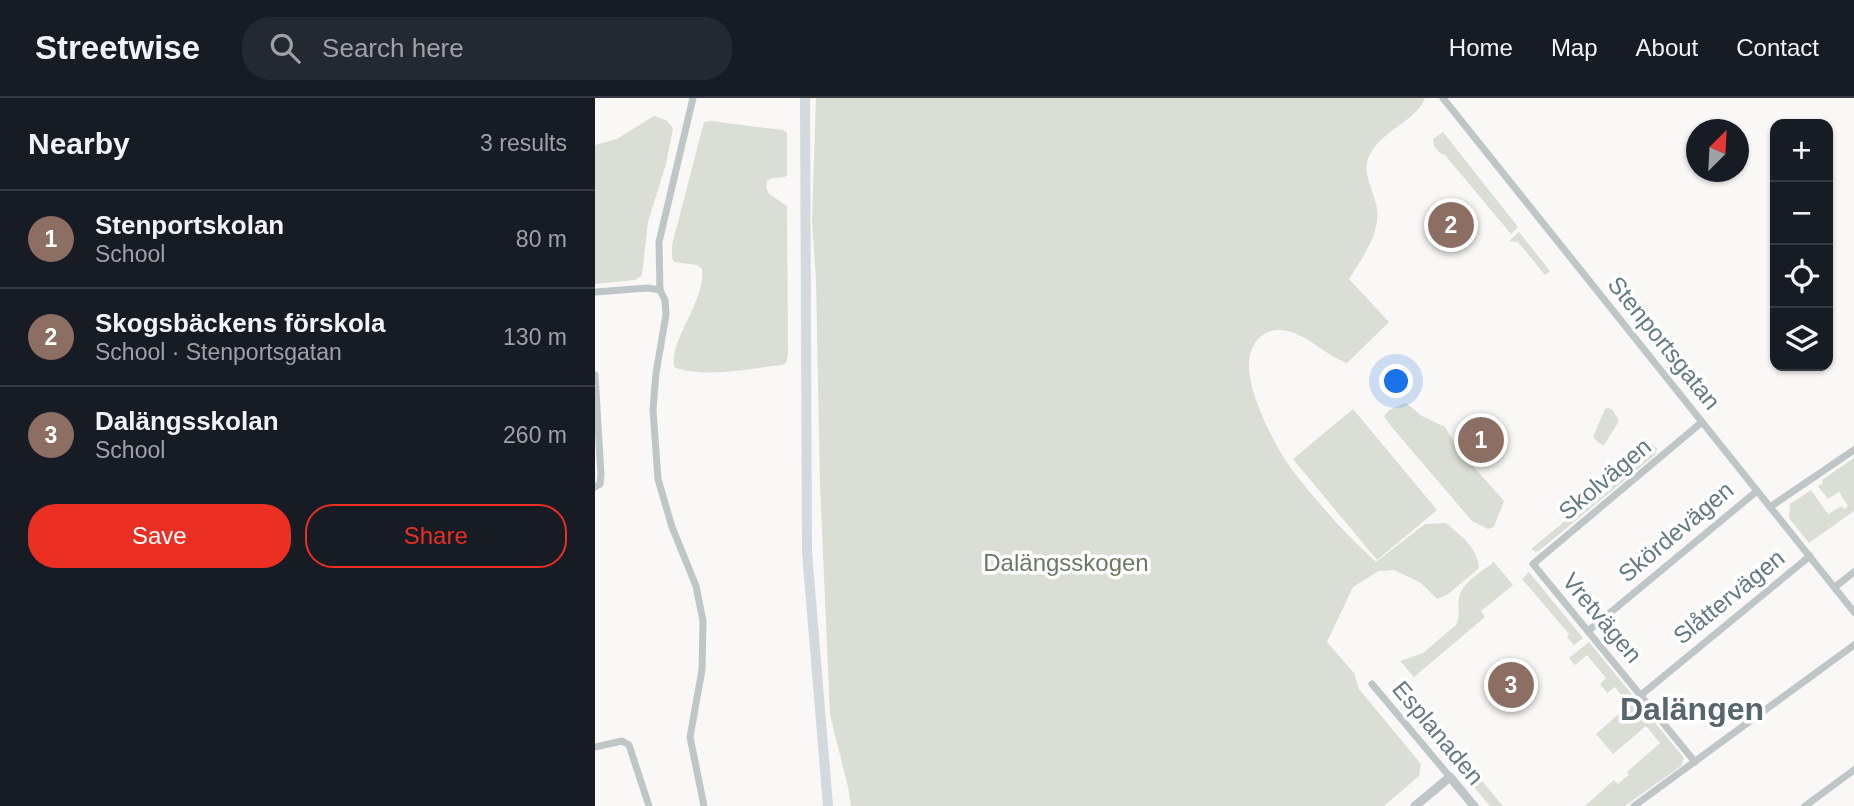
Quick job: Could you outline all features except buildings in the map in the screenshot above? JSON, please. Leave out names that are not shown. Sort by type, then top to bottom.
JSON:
[{"type":"main road","points":[[805,98],[807,552],[828,806]]},
{"type":"street","points":[[693,98],[661,225],[660,290],[665,300],[666,315],[654,390],[654,439],[658,480],[666,510],[690,569],[702,609],[702,670],[690,737],[704,806]]},
{"type":"street","name":"Stenportsgatan","points":[[1443,98],[1854,612]]},
{"type":"street","points":[[595,292],[649,288],[660,290]]},
{"type":"street","points":[[595,375],[601,475],[600,484],[595,486]]},
{"type":"street","name":"Skolvägen","points":[[1533,564],[1702,422]]},
{"type":"street","points":[[1770,507],[1854,450]]},
{"type":"street","name":"Skördevägen","points":[[1588,631],[1757,491]]},
{"type":"street","name":"Slåttervägen","points":[[1641,695],[1810,556]]},
{"type":"street","name":"Vretvägen","points":[[1533,564],[1695,762]]},
{"type":"street","points":[[1835,587],[1854,572]]},
{"type":"street","points":[[1634,806],[1854,645]]},
{"type":"street","name":"Esplanaden","points":[[1372,684],[1474,806]]},
{"type":"street","points":[[595,747],[622,741],[629,745],[649,806]]},
{"type":"street","points":[[1805,806],[1853,773]]},
{"type":"street","points":[[1415,806],[1450,777]]},
{"type":"green space","name":"Dalängsskogen","points":[[816,98],[1425,98],[1413,115],[1378,143],[1366,167],[1376,204],[1377,224],[1370,244],[1349,279],[1389,322],[1347,363],[1299,335],[1281,330],[1267,332],[1260,337],[1252,349],[1249,362],[1254,394],[1268,429],[1285,460],[1333,518],[1376,562],[1425,524],[1446,523],[1468,543],[1478,561],[1479,568],[1447,595],[1437,599],[1421,583],[1394,570],[1379,571],[1353,587],[1327,642],[1354,673],[1359,689],[1421,764],[1419,776],[1384,806],[851,806],[830,715],[812,220]]},
{"type":"green space","points":[[654,116],[666,120],[673,128],[666,164],[648,222],[642,275],[635,280],[595,284],[595,145],[617,139]]},
{"type":"green space","points":[[704,122],[783,130],[787,133],[787,175],[772,178],[767,181],[766,187],[769,194],[787,206],[788,355],[786,363],[782,365],[713,372],[674,367],[677,345],[699,294],[702,269],[697,265],[674,262],[672,245]]},
{"type":"green space","points":[[1443,132],[1518,227],[1511,234],[1445,155],[1434,146],[1433,139]]},
{"type":"green space","points":[[1519,232],[1550,271],[1545,275],[1518,242],[1509,241]]},
{"type":"green space","points":[[1406,403],[1422,416],[1445,427],[1458,449],[1504,501],[1494,527],[1488,529],[1472,521],[1390,425],[1384,416],[1389,410]]},
{"type":"green space","points":[[1353,409],[1437,510],[1377,560],[1293,459]]},
{"type":"green space","points":[[1605,409],[1612,409],[1619,421],[1604,445],[1593,437]]},
{"type":"green space","points":[[1652,444],[1657,448],[1655,455],[1540,550],[1536,552],[1531,549],[1650,451]]},
{"type":"green space","points":[[1854,458],[1854,511],[1809,543],[1789,518],[1790,504],[1811,490],[1828,514],[1842,506],[1844,509],[1848,506],[1839,492],[1828,499],[1818,486],[1823,483],[1822,480]]},
{"type":"green space","points":[[1494,562],[1513,585],[1481,611],[1485,617],[1414,677],[1400,661],[1423,653],[1456,625],[1464,587]]},
{"type":"green space","points":[[1529,572],[1583,638],[1574,645],[1567,637],[1569,634],[1522,579]]},
{"type":"green space","points":[[1589,642],[1684,758],[1681,766],[1625,806],[1585,806],[1614,780],[1618,784],[1629,775],[1627,772],[1660,743],[1646,726],[1613,754],[1596,734],[1629,705],[1615,687],[1607,693],[1600,684],[1606,678],[1587,655],[1575,665],[1569,658]]},
{"type":"green space","points":[[1402,680],[1411,688],[1407,692],[1503,806],[1490,806],[1397,695]]},
{"type":"place","name":"Skogsbäckens förskola","points":[[1451,225]]},
{"type":"place","name":"Stenportskolan","points":[[1481,440]]},
{"type":"place","name":"Dalängsskolan","points":[[1511,685]]},
{"type":"district","name":"Dalängen","points":[[1692,709]]}]
